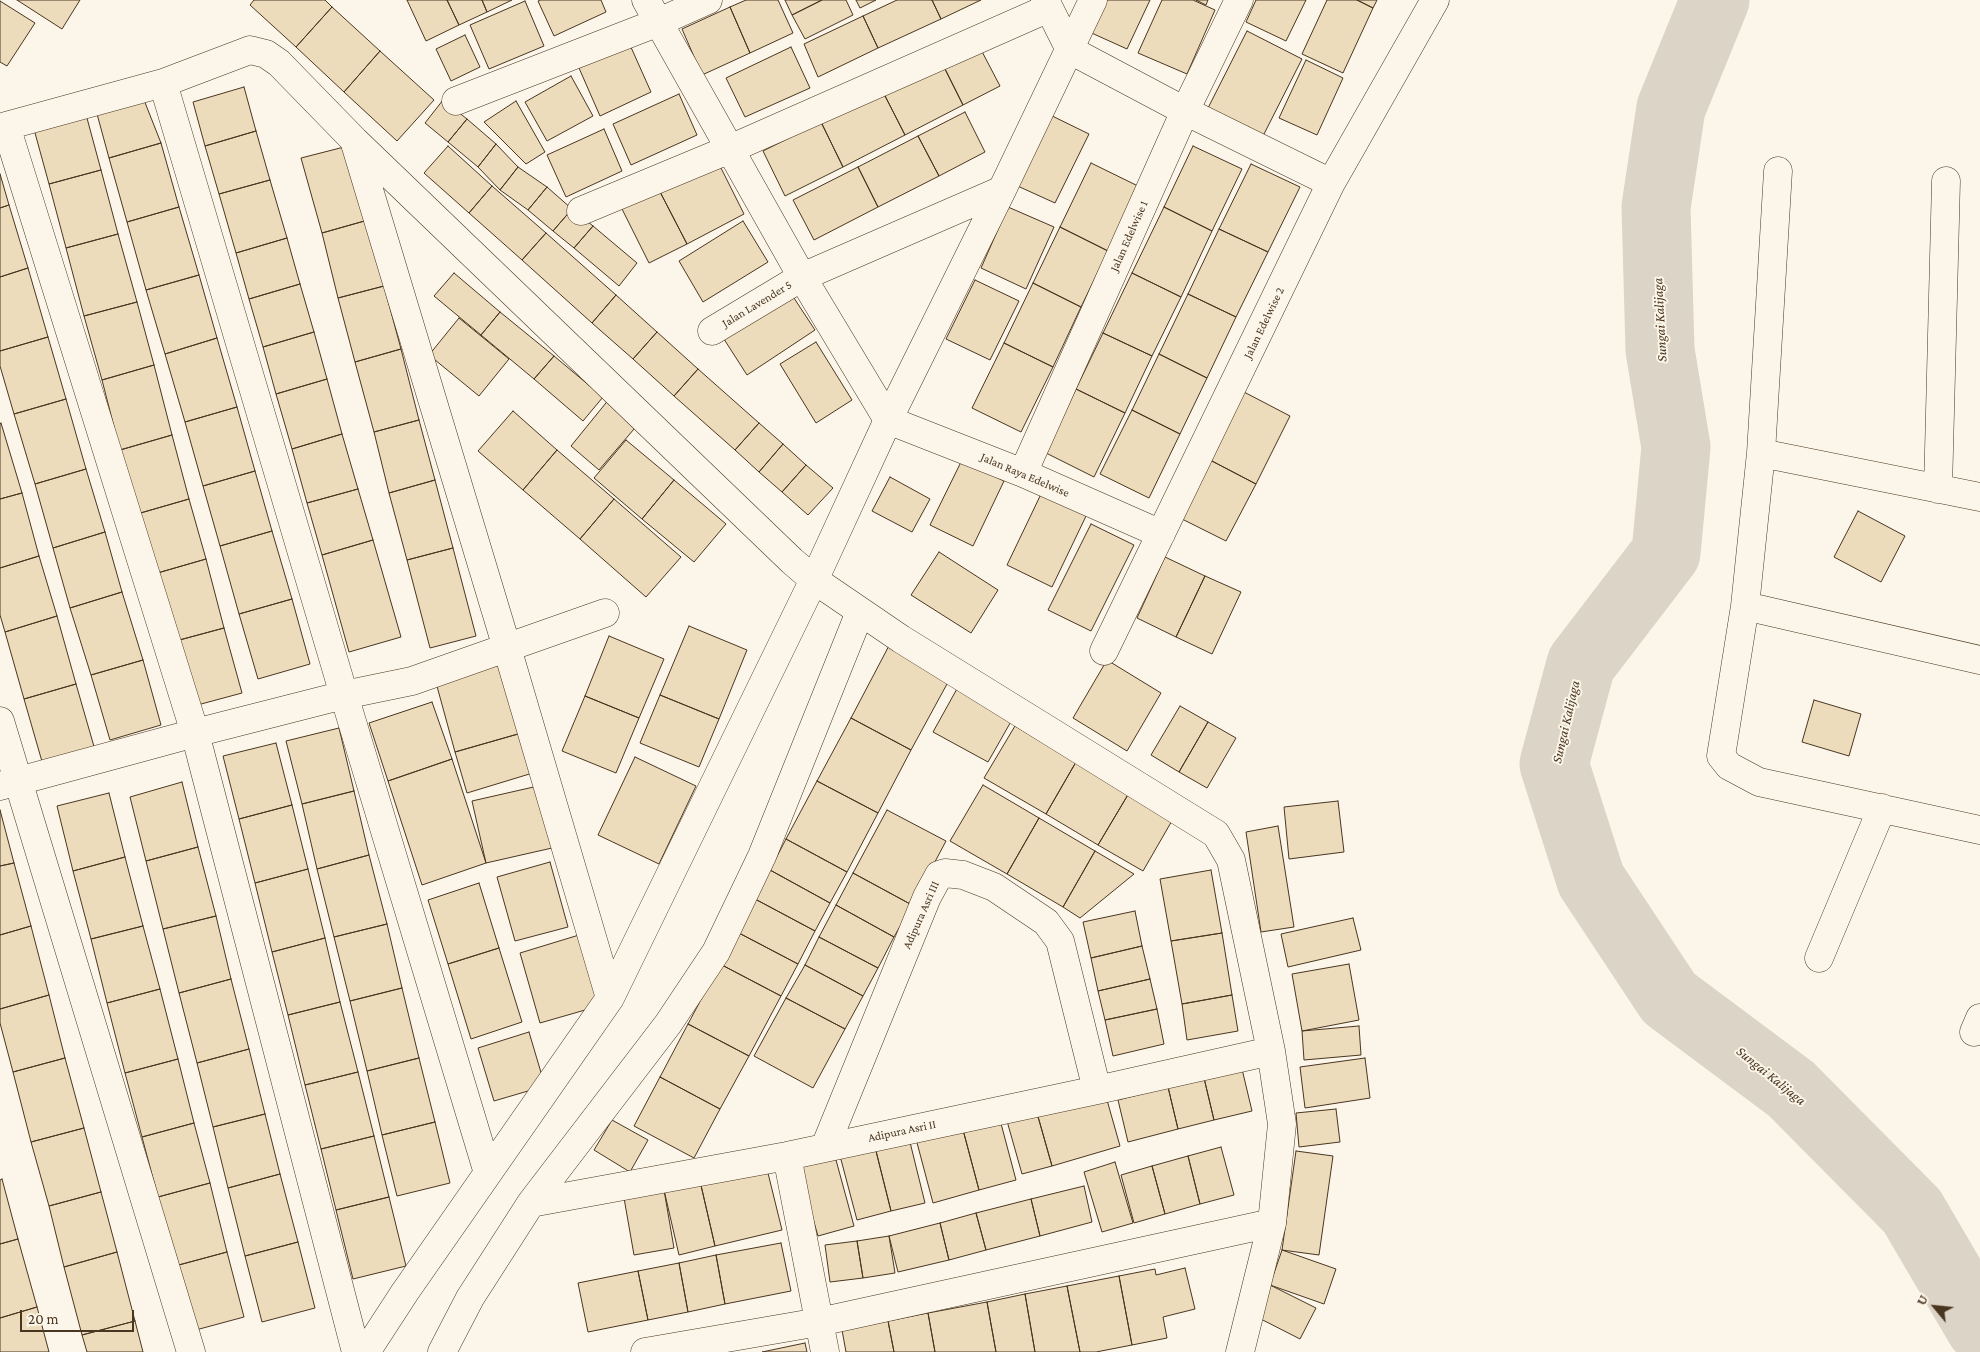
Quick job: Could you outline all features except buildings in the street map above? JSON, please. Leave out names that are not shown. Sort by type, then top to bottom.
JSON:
[{"type":"street","points":[[456,101],[652,11],[708,0]]},
{"type":"street","points":[[366,1352],[610,998],[822,563],[888,420],[1070,50],[1092,0]]},
{"type":"street","name":"Jalan Edelwise 1","points":[[1023,472],[1186,112],[1239,0]]},
{"type":"street","name":"Jalan Edelwise 2","points":[[1104,651],[1331,183],[1435,0]]},
{"type":"street","points":[[582,211],[730,149],[1047,4],[1070,50],[1186,112],[1331,183]]},
{"type":"street","points":[[652,11],[802,277],[888,420]]},
{"type":"street","points":[[356,1352],[194,734],[2,124],[163,83],[250,50],[266,54],[279,63],[354,140],[792,561],[813,579],[901,639],[1216,834],[1231,860],[1271,1051],[1282,1124],[1272,1223],[1240,1352]]},
{"type":"street","points":[[163,83],[488,1173]]},
{"type":"street","points":[[354,140],[610,998]]},
{"type":"street","points":[[1778,171],[1761,453],[1745,606],[1721,756],[1729,766],[1759,782],[1980,830]]},
{"type":"street","points":[[1938,489],[1946,181]]},
{"type":"street","name":"Jalan Lavender 5","points":[[712,331],[802,277],[1002,190]]},
{"type":"street","name":"Jalan Raya Edelwise","points":[[888,420],[1023,472],[1161,534]]},
{"type":"street","points":[[1761,453],[1980,497]]},
{"type":"street","points":[[1745,606],[1980,660]]},
{"type":"street","points":[[442,1352],[470,1298],[531,1203],[668,1024],[716,952],[762,856],[860,612]]},
{"type":"street","points":[[8,784],[344,695],[412,681],[605,613]]},
{"type":"street","points":[[0,721],[8,784],[191,1352]]},
{"type":"street","points":[[1819,958],[1882,808]]},
{"type":"street","name":"Adipura Asri III","points":[[825,1147],[927,897],[939,875],[945,873],[963,875],[994,887],[1046,922],[1060,940],[1097,1090]]},
{"type":"street","name":"Adipura Asri II","points":[[531,1203],[787,1156],[1271,1051]]},
{"type":"street","points":[[787,1156],[825,1352]]},
{"type":"street","points":[[646,1352],[818,1322],[1272,1223]]},
{"type":"waterway","name":"Sungai Kalijaga","points":[[1715,0],[1671,108],[1656,207],[1660,350],[1676,447],[1666,553],[1581,664],[1554,764],[1591,880],[1669,998],[1791,1089],[1912,1211],[1980,1327]]}]
